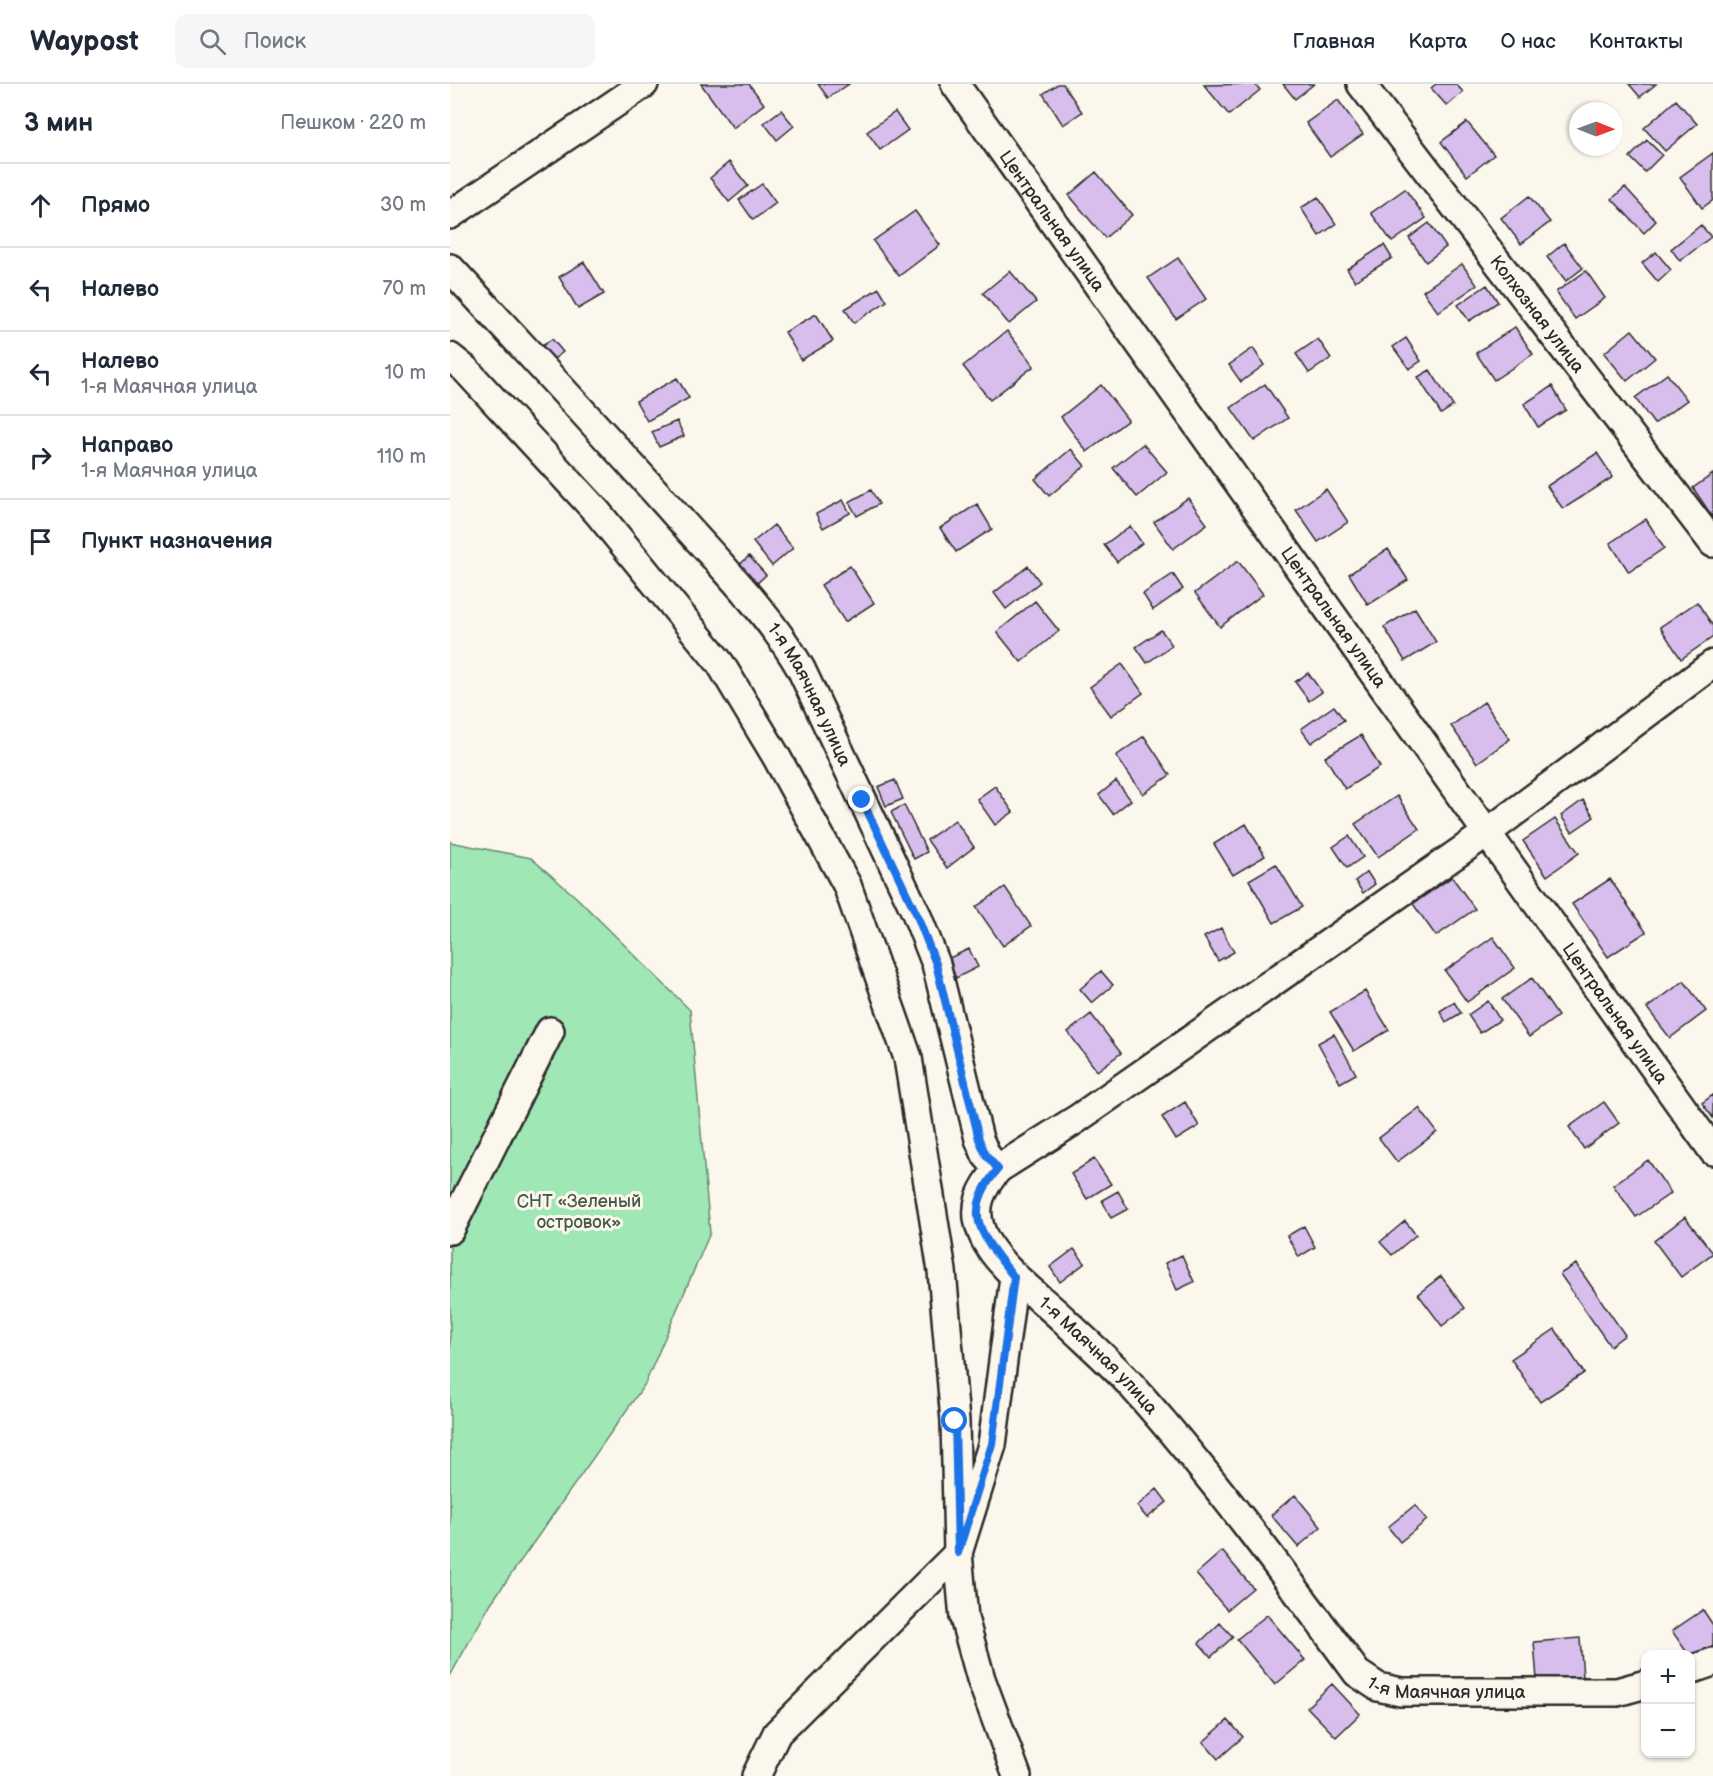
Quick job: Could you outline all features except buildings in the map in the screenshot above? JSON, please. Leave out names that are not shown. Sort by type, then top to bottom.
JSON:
[{"type":"street","points":[[450,215],[644,84]]},
{"type":"street","name":"Центральная улица","points":[[955,84],[1713,1151]]},
{"type":"street","name":"Колхозная улица","points":[[1361,84],[1713,543]]},
{"type":"street","name":"1-я Маячная улица","points":[[450,268],[615,447],[783,638],[801,669],[916,913],[936,964],[979,1139],[986,1155],[998,1169],[984,1186],[976,1206],[981,1232],[1014,1277],[1043,1299],[1132,1385],[1248,1526],[1357,1672],[1378,1687],[1401,1692],[1617,1692],[1641,1685]]},
{"type":"street","points":[[450,357],[465,369],[598,513],[720,663],[776,756],[847,885],[908,1058],[942,1271],[955,1421],[958,1553],[964,1618],[981,1679],[1017,1776]]},
{"type":"street","points":[[998,1169],[1077,1119],[1488,832],[1713,664]]},
{"type":"street","points":[[450,1230],[550,1031]]},
{"type":"street","points":[[756,1776],[777,1733],[958,1553],[992,1444],[1014,1277]]},
{"type":"street","points":[[1695,1668],[1713,1662]]},
{"type":"green space","name":"СНТ «Зеленый островок»","points":[[450,842],[531,858],[577,898],[690,1010],[710,1233],[645,1384],[491,1603],[450,1676]]},
{"type":"route","points":[[862,800],[916,913],[936,964],[979,1139],[986,1155],[998,1169],[984,1186],[976,1206],[981,1232],[1014,1277],[992,1444],[958,1553],[955,1421]]}]
